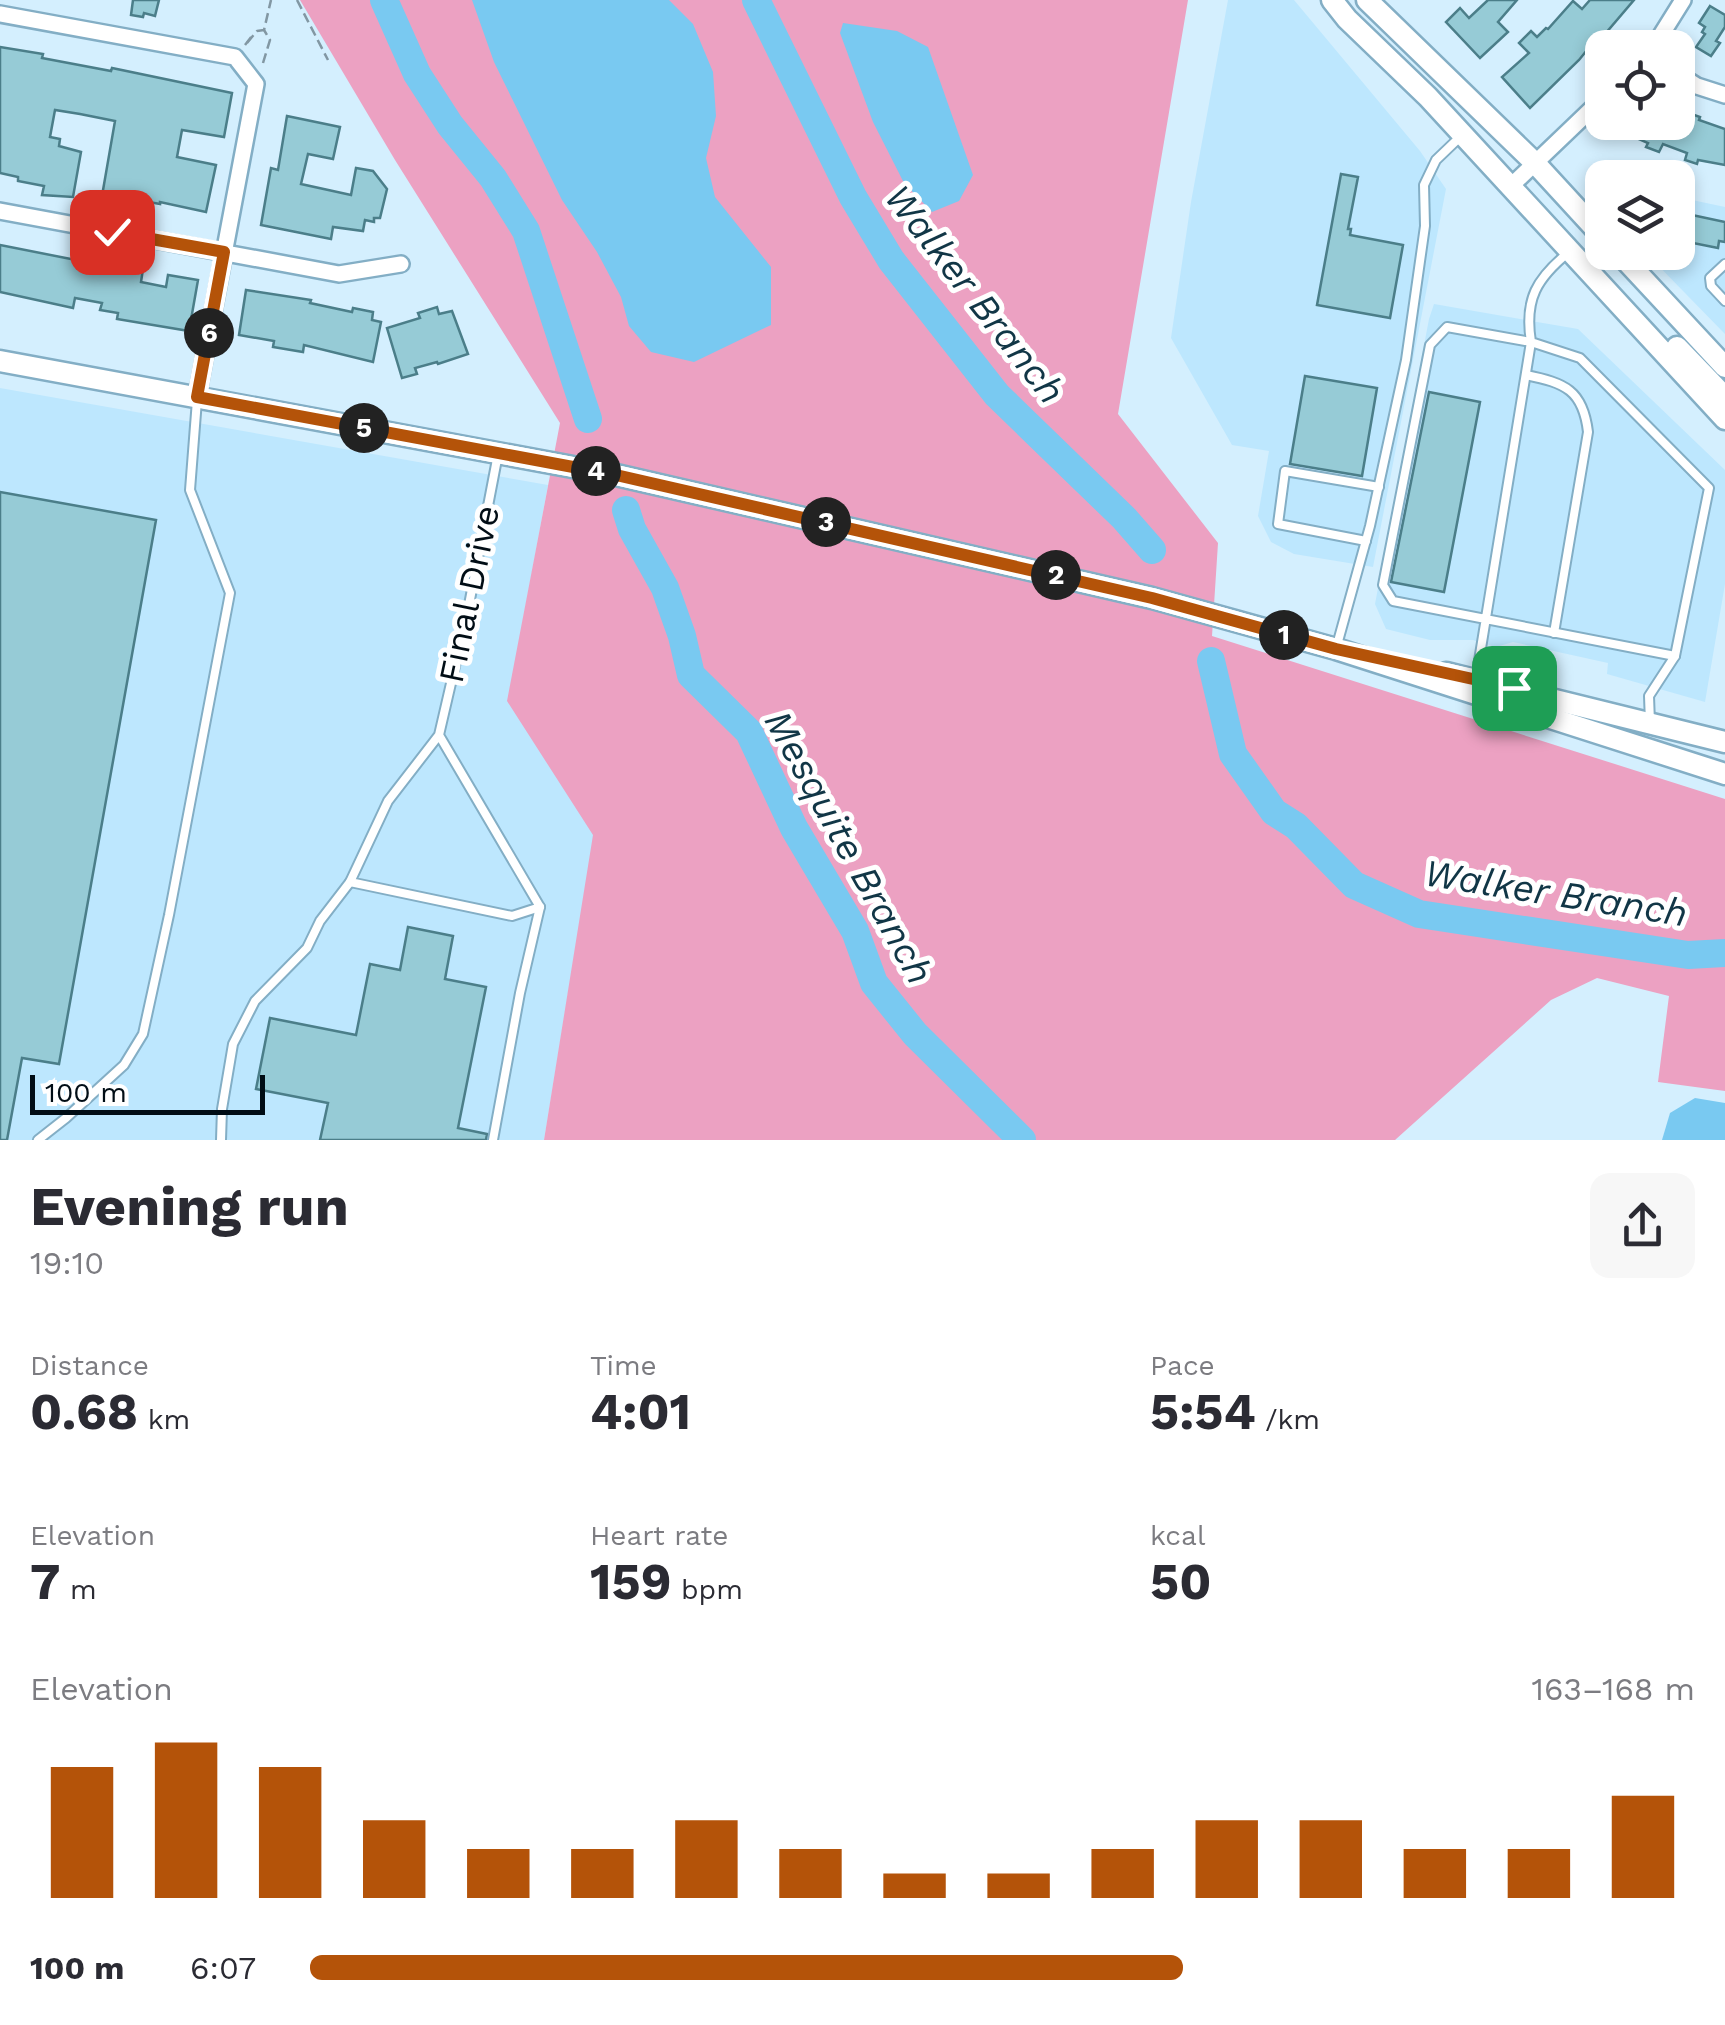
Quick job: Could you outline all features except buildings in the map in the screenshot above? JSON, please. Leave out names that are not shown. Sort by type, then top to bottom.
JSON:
[{"type":"main road","points":[[1332,0],[1463,134],[1725,419]]},
{"type":"main road","points":[[1367,0],[1534,162],[1585,218]]},
{"type":"main road","points":[[1635,270],[1725,367]]},
{"type":"main road","points":[[1640,328],[1668,338],[1725,397]]},
{"type":"main road","points":[[0,361],[616,475],[1152,598],[1336,649],[1725,774]]},
{"type":"main road","points":[[1336,649],[1476,679],[1725,742]]},
{"type":"street","points":[[1665,30],[1683,0]]},
{"type":"street","points":[[0,14],[235,57],[256,84],[197,397]]},
{"type":"street","points":[[1695,85],[1725,95]]},
{"type":"street","points":[[1511,186],[1585,115]]},
{"type":"street","points":[[0,211],[339,274],[402,264]]},
{"type":"lane","points":[[1336,649],[1366,541],[1406,360],[1426,226],[1424,185],[1436,160],[1463,134]]},
{"type":"lane","points":[[1476,679],[1531,342],[1528,326],[1533,290],[1569,252]]},
{"type":"lane","points":[[1725,264],[1710,278],[1711,286],[1725,301]]},
{"type":"lane","points":[[1650,723],[1649,696],[1675,656],[1709,488],[1580,358],[1531,342],[1447,328],[1430,345],[1383,585],[1393,602],[1675,656]]},
{"type":"lane","points":[[1526,375],[1551,380],[1572,392],[1586,410],[1588,432],[1554,633]]},
{"type":"lane","points":[[38,1140],[124,1065],[143,1034],[169,915],[230,592],[190,490],[197,397]]},
{"type":"lane","name":"Final Drive","points":[[439,735],[499,452]]},
{"type":"lane","points":[[1366,541],[1278,524],[1285,471],[1379,487]]},
{"type":"lane","points":[[221,1140],[233,1044],[254,1001],[307,948],[320,920],[350,882],[388,801],[439,735],[540,908],[520,993],[494,1140]]},
{"type":"lane","points":[[350,882],[512,916],[540,908]]},
{"type":"path","points":[[256,84],[270,40],[264,30],[271,0]]},
{"type":"path","points":[[297,0],[328,60]]},
{"type":"path","points":[[235,57],[257,31],[264,30]]},
{"type":"path","points":[[235,57],[252,36]]},
{"type":"shaded area","points":[[300,0],[1188,0],[1118,414],[1218,543],[1212,636],[1725,799],[1725,1091],[1658,1082],[1669,996],[1597,978],[1551,1000],[1395,1140],[544,1140],[593,835],[507,701],[560,423]]},
{"type":"shaded area","points":[[1228,0],[1294,0],[1420,151],[1446,189],[1373,567],[1294,554],[1271,542],[1258,516],[1269,451],[1232,445],[1171,338]]},
{"type":"shaded area","points":[[1695,201],[1725,207],[1725,334],[1663,270],[1695,270]]},
{"type":"shaded area","points":[[1434,304],[1578,329],[1725,470],[1725,584],[1705,702],[1607,674],[1608,663],[1513,642],[1496,647],[1473,640],[1430,640],[1386,629],[1375,604]]},
{"type":"shaded area","points":[[0,388],[548,485],[508,701],[594,835],[544,1140],[0,1140]]},
{"type":"water","points":[[472,0],[669,0],[693,24],[713,72],[716,116],[706,158],[715,197],[771,267],[771,325],[694,362],[651,352],[629,326],[621,297],[562,200],[494,62]]},
{"type":"water","points":[[843,23],[897,31],[928,47],[973,175],[959,201],[932,212],[904,183],[873,122],[840,33]]},
{"type":"water","points":[[1695,1098],[1725,1103],[1725,1140],[1662,1140],[1670,1113]]},
{"type":"waterway","name":"Mesquite Branch","points":[[384,0],[417,74],[450,125],[493,178],[526,231],[588,419]]},
{"type":"waterway","name":"Walker Branch","points":[[756,0],[853,197],[891,260],[997,395],[1152,550]]},
{"type":"waterway","name":"Mesquite Branch","points":[[626,510],[632,529],[665,588],[691,675],[749,732],[794,828],[855,931],[874,983],[915,1034],[1022,1140]]},
{"type":"waterway","name":"Walker Branch","points":[[1211,661],[1233,754],[1274,812],[1296,826],[1354,885],[1419,914],[1688,955],[1725,953]]},
{"type":"route","points":[[112,232],[224,252],[197,397],[616,475],[1152,598],[1336,649],[1514,688]]}]
